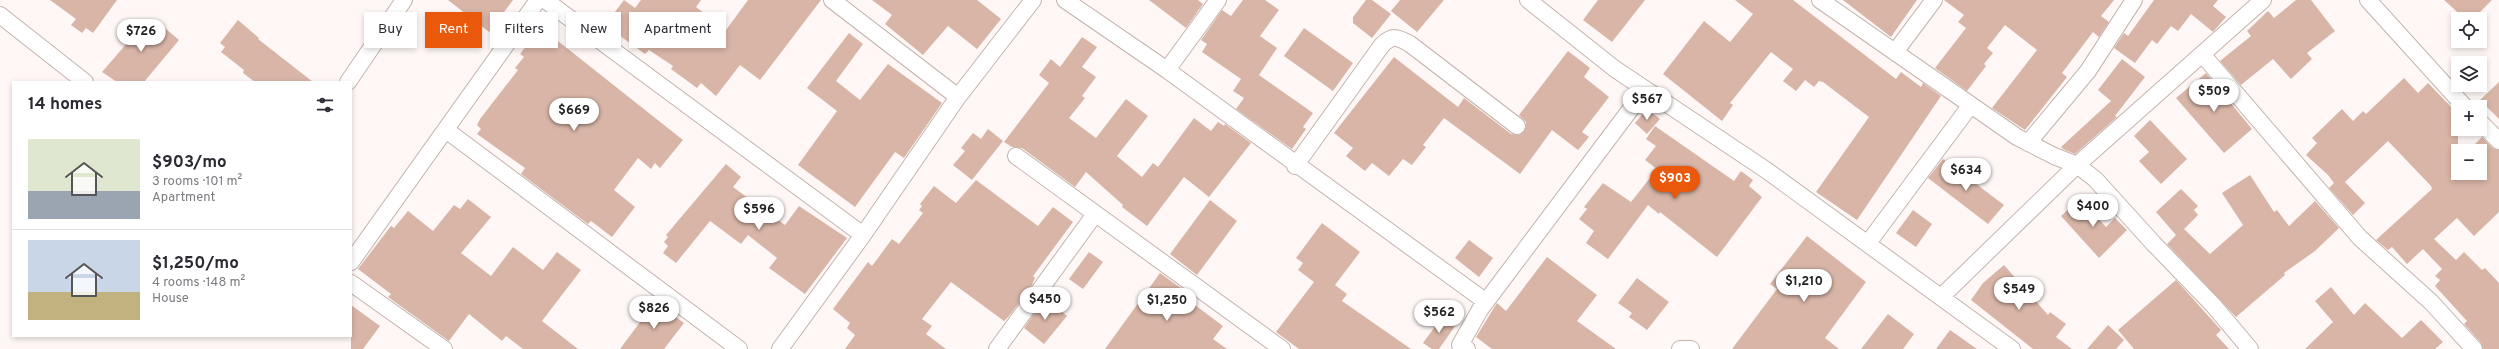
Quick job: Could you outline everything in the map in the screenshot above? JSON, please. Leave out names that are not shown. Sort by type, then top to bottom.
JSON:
[{"type":"street","points":[[349,81],[404,0]]},
{"type":"street","points":[[352,261],[538,0]]},
{"type":"street","points":[[545,0],[863,235]]},
{"type":"street","points":[[832,0],[958,97]]},
{"type":"street","points":[[780,349],[863,235],[958,97],[1033,0]]},
{"type":"street","points":[[1065,0],[1167,70],[1295,166],[1485,302]]},
{"type":"street","points":[[1167,70],[1218,0]]},
{"type":"street","points":[[1528,0],[1645,90],[1766,170],[1942,296],[2012,349]]},
{"type":"street","points":[[1820,0],[1970,106],[2028,143],[2054,156],[2077,165],[2095,179],[2154,244],[2213,305],[2250,349]]},
{"type":"street","points":[[1895,52],[1934,0]]},
{"type":"street","points":[[2028,143],[2088,71],[2134,0]]},
{"type":"street","points":[[1942,296],[2077,165],[2263,0]]},
{"type":"street","points":[[2368,0],[2459,100]]},
{"type":"street","points":[[0,15],[85,81]]},
{"type":"street","points":[[1295,166],[1382,45],[1389,38],[1397,37],[1410,44],[1516,126]]},
{"type":"street","points":[[2202,54],[2360,238],[2431,302],[2474,349]]},
{"type":"street","points":[[1454,349],[1485,302],[1645,90]]},
{"type":"street","points":[[1868,243],[1970,106]]},
{"type":"street","points":[[2487,129],[2499,141]]},
{"type":"street","points":[[446,130],[739,349]]},
{"type":"street","points":[[1016,156],[1282,349]]},
{"type":"street","points":[[1000,348],[1095,214]]},
{"type":"street","points":[[352,284],[444,349]]},
{"type":"street","points":[[1467,349],[1460,345],[1485,302]]},
{"type":"street","points":[[1680,349],[1691,349]]},
{"type":"building","points":[[50,0],[117,0],[93,33],[86,28],[82,33],[71,25],[76,19]]},
{"type":"building","points":[[448,0],[513,0],[504,12],[490,12],[489,32],[482,27],[482,12],[463,12]]},
{"type":"building","points":[[624,0],[635,8],[641,0],[701,0],[696,7],[703,12],[629,12],[629,42],[621,37],[621,12],[615,12]]},
{"type":"building","points":[[748,0],[821,0],[760,80],[740,65],[716,96],[701,83],[697,88],[671,69],[673,66],[649,50],[645,54],[637,48],[726,48],[726,30]]},
{"type":"building","points":[[872,0],[977,0],[1001,19],[977,49],[948,26],[923,55],[885,24],[892,15]]},
{"type":"building","points":[[1149,0],[1198,0],[1203,4],[1186,28]]},
{"type":"building","points":[[1243,0],[1265,0],[1279,10],[1260,36],[1277,48],[1259,75],[1313,113],[1303,127],[1306,129],[1292,149],[1236,109],[1244,98],[1233,91],[1241,79],[1202,52],[1207,44],[1201,40],[1222,10],[1231,16]]},
{"type":"building","points":[[1366,0],[1372,0],[1391,14],[1372,38],[1353,23],[1353,17]]},
{"type":"building","points":[[1400,0],[1444,0],[1417,32],[1391,11]]},
{"type":"building","points":[[1598,0],[1645,0],[1612,42],[1583,20]]},
{"type":"building","points":[[1735,0],[1793,0],[1896,79],[1901,72],[1921,87],[1923,83],[1941,96],[1857,220],[1816,192],[1869,117],[1823,82],[1819,81],[1814,87],[1805,80],[1796,91],[1783,81],[1793,69],[1771,52],[1730,103],[1733,105],[1722,121],[1663,74],[1704,21],[1730,42],[1753,14]]},
{"type":"building","points":[[1843,0],[1917,0],[1891,37]]},
{"type":"building","points":[[1944,0],[2114,0],[2101,16],[2109,22],[2099,37],[2093,32],[2062,73],[2067,77],[2025,130],[1992,108],[2037,50],[2005,25],[1987,48],[1993,53],[1984,64],[1986,66],[1967,91],[1935,68],[1966,28],[1958,22],[1964,15]]},
{"type":"building","points":[[2154,0],[2218,0],[2213,6],[2226,17],[2213,32],[2191,14],[2178,31],[2171,26],[2157,44],[2152,40],[2135,63],[2114,48],[2124,33],[2128,36]]},
{"type":"building","points":[[2296,0],[2311,0],[2335,31],[2307,53],[2312,59],[2291,79],[2273,59],[2241,85],[2220,61],[2251,36],[2247,31],[2268,11],[2274,18]]},
{"type":"building","points":[[2444,0],[2492,0],[2480,12],[2457,12]]},
{"type":"building","points":[[154,19],[179,40],[145,81],[116,81],[102,72],[128,42],[126,40],[141,22],[145,25]]},
{"type":"building","points":[[238,20],[259,38],[258,39],[312,81],[254,81],[243,73],[244,70],[221,52],[225,47],[220,43]]},
{"type":"building","points":[[1304,28],[1353,63],[1333,91],[1284,56]]},
{"type":"building","points":[[849,33],[863,44],[836,81],[860,100],[888,64],[942,103],[904,158],[895,152],[855,207],[798,165],[837,111],[807,88]]},
{"type":"building","points":[[1082,37],[1097,47],[1082,67],[1096,77],[1082,96],[1085,98],[1069,118],[1096,138],[1126,99],[1148,116],[1117,156],[1142,177],[1153,163],[1158,167],[1194,118],[1211,131],[1218,122],[1224,126],[1225,124],[1251,143],[1209,197],[1184,177],[1147,226],[1122,207],[1123,205],[1086,172],[1075,187],[1022,148],[1012,147],[1004,142],[1049,83],[1039,75],[1051,59],[1060,67]]},
{"type":"building","points":[[558,41],[683,140],[660,168],[655,163],[651,169],[638,158],[614,190],[635,207],[612,237],[591,221],[588,224],[521,174],[525,168],[477,134],[481,129],[477,125],[480,119],[518,70],[515,68],[524,57],[520,54],[524,48],[558,48]]},
{"type":"building","points":[[1568,51],[1590,68],[1584,77],[1609,97],[1582,132],[1589,137],[1578,150],[1552,130],[1520,174],[1444,118],[1423,145],[1426,147],[1412,165],[1403,159],[1389,176],[1372,163],[1365,171],[1346,156],[1353,148],[1334,133],[1394,57],[1458,107],[1464,98],[1511,134],[1520,135],[1526,127],[1526,122],[1519,115]]},
{"type":"building","points":[[2122,59],[2145,77],[2115,116],[2117,117],[2075,154],[2063,149],[2061,147],[2111,101],[2098,90]]},
{"type":"building","points":[[2206,73],[2252,129],[2224,153],[2176,98]]},
{"type":"building","points":[[2404,78],[2418,93],[2428,83],[2451,107],[2451,136],[2458,136],[2458,144],[2451,144],[2451,180],[2487,180],[2487,144],[2475,144],[2482,137],[2493,148],[2499,150],[2499,212],[2474,236],[2457,218],[2434,239],[2456,260],[2464,252],[2482,270],[2485,268],[2499,283],[2499,349],[2483,349],[2481,343],[2464,324],[2467,321],[2435,286],[2440,280],[2435,276],[2442,269],[2423,249],[2407,264],[2392,247],[2388,250],[2376,240],[2432,189],[2431,186],[2388,141],[2345,182],[2365,203],[2353,215],[2329,188],[2334,183],[2328,175],[2306,155],[2317,143],[2312,138],[2342,109],[2353,121],[2363,111],[2366,114]]},
{"type":"building","points":[[2499,82],[2499,119],[2487,107],[2487,100],[2480,100]]},
{"type":"building","points":[[1647,109],[1660,119],[1647,134],[1635,123]]},
{"type":"building","points":[[2150,120],[2187,159],[2161,184],[2139,161],[2149,152],[2134,136]]},
{"type":"building","points":[[1655,126],[1734,181],[1741,171],[1753,180],[1749,186],[1762,197],[1717,257],[1660,212],[1659,214],[1648,205],[1608,259],[1586,243],[1594,231],[1579,219],[1587,209],[1584,207],[1603,183],[1631,202],[1657,169],[1645,160],[1656,146],[1646,139]]},
{"type":"building","points":[[988,129],[1003,141],[972,180],[953,165],[965,151],[961,148],[973,133],[981,139]]},
{"type":"building","points":[[1943,159],[2004,205],[1988,224],[1928,178]]},
{"type":"building","points":[[726,164],[741,177],[733,187],[785,225],[799,206],[847,238],[805,294],[769,268],[777,258],[748,235],[741,244],[710,221],[676,263],[663,253],[668,246],[664,242],[668,237],[666,235]]},
{"type":"building","points":[[2250,175],[2274,212],[2277,210],[2289,226],[2315,201],[2339,228],[2315,251],[2284,273],[2285,275],[2236,317],[2167,244],[2176,235],[2156,212],[2181,189],[2198,206],[2194,210],[2198,215],[2184,229],[2210,254],[2243,225],[2222,193]]},
{"type":"building","points":[[976,180],[1038,226],[1053,207],[1073,222],[1033,276],[1035,278],[1031,287],[1009,316],[1004,321],[951,282],[922,319],[932,326],[926,334],[946,349],[845,349],[855,335],[847,328],[850,323],[833,309],[868,262],[872,266],[892,239],[899,244],[923,213],[919,210],[922,206],[920,204],[934,186],[956,203]]},
{"type":"building","points":[[468,199],[491,217],[461,253],[491,276],[513,247],[543,270],[557,252],[581,270],[542,321],[578,349],[523,349],[506,336],[502,341],[469,314],[449,341],[388,297],[391,294],[358,269],[391,226],[394,228],[408,211],[433,231],[454,205],[460,209]]},
{"type":"building","points":[[2080,199],[2106,227],[2115,218],[2127,230],[2099,258],[2061,216]]},
{"type":"building","points":[[1210,200],[1237,221],[1197,275],[1170,254]]},
{"type":"building","points":[[1913,210],[1932,224],[1916,247],[1896,233]]},
{"type":"building","points":[[1322,223],[1360,252],[1335,285],[1347,294],[1342,301],[1411,349],[1299,349],[1276,332],[1314,282],[1298,270],[1303,263],[1296,258]]},
{"type":"building","points":[[1807,236],[1866,282],[1825,338],[1839,349],[1732,349],[1777,289],[1770,284]]},
{"type":"building","points":[[1469,240],[1493,258],[1479,277],[1455,258]]},
{"type":"building","points":[[1089,252],[1103,262],[1083,289],[1069,279]]},
{"type":"building","points":[[1547,257],[1597,295],[1577,321],[1616,349],[1492,349],[1476,337],[1497,303],[1506,311]]},
{"type":"building","points":[[2004,265],[2048,315],[2050,312],[2066,324],[2056,337],[2072,349],[2033,349],[1971,300],[1983,283]]},
{"type":"building","points":[[1160,273],[1185,291],[1183,296],[1223,326],[1213,339],[1227,349],[1105,349]]},
{"type":"building","points":[[1637,278],[1669,302],[1647,330],[1629,317],[1632,313],[1618,303]]},
{"type":"building","points":[[2176,280],[2221,330],[2216,335],[2229,349],[2134,349],[2118,330]]},
{"type":"building","points":[[2331,287],[2354,315],[2365,303],[2402,338],[2421,320],[2443,342],[2435,349],[2305,349],[2333,322],[2315,301]]},
{"type":"building","points":[[1045,298],[1067,316],[1044,344],[1024,328]]},
{"type":"building","points":[[655,302],[684,323],[664,349],[620,349]]},
{"type":"building","points":[[352,306],[380,326],[363,349],[351,349]]},
{"type":"building","points":[[1888,314],[1914,334],[1903,349],[1861,349]]},
{"type":"building","points":[[1442,317],[1455,326],[1439,349],[1432,349],[1423,343]]},
{"type":"building","points":[[2108,325],[2124,340],[2116,349],[2087,349]]},
{"type":"building","points":[[1950,330],[1977,349],[1936,349]]}]
